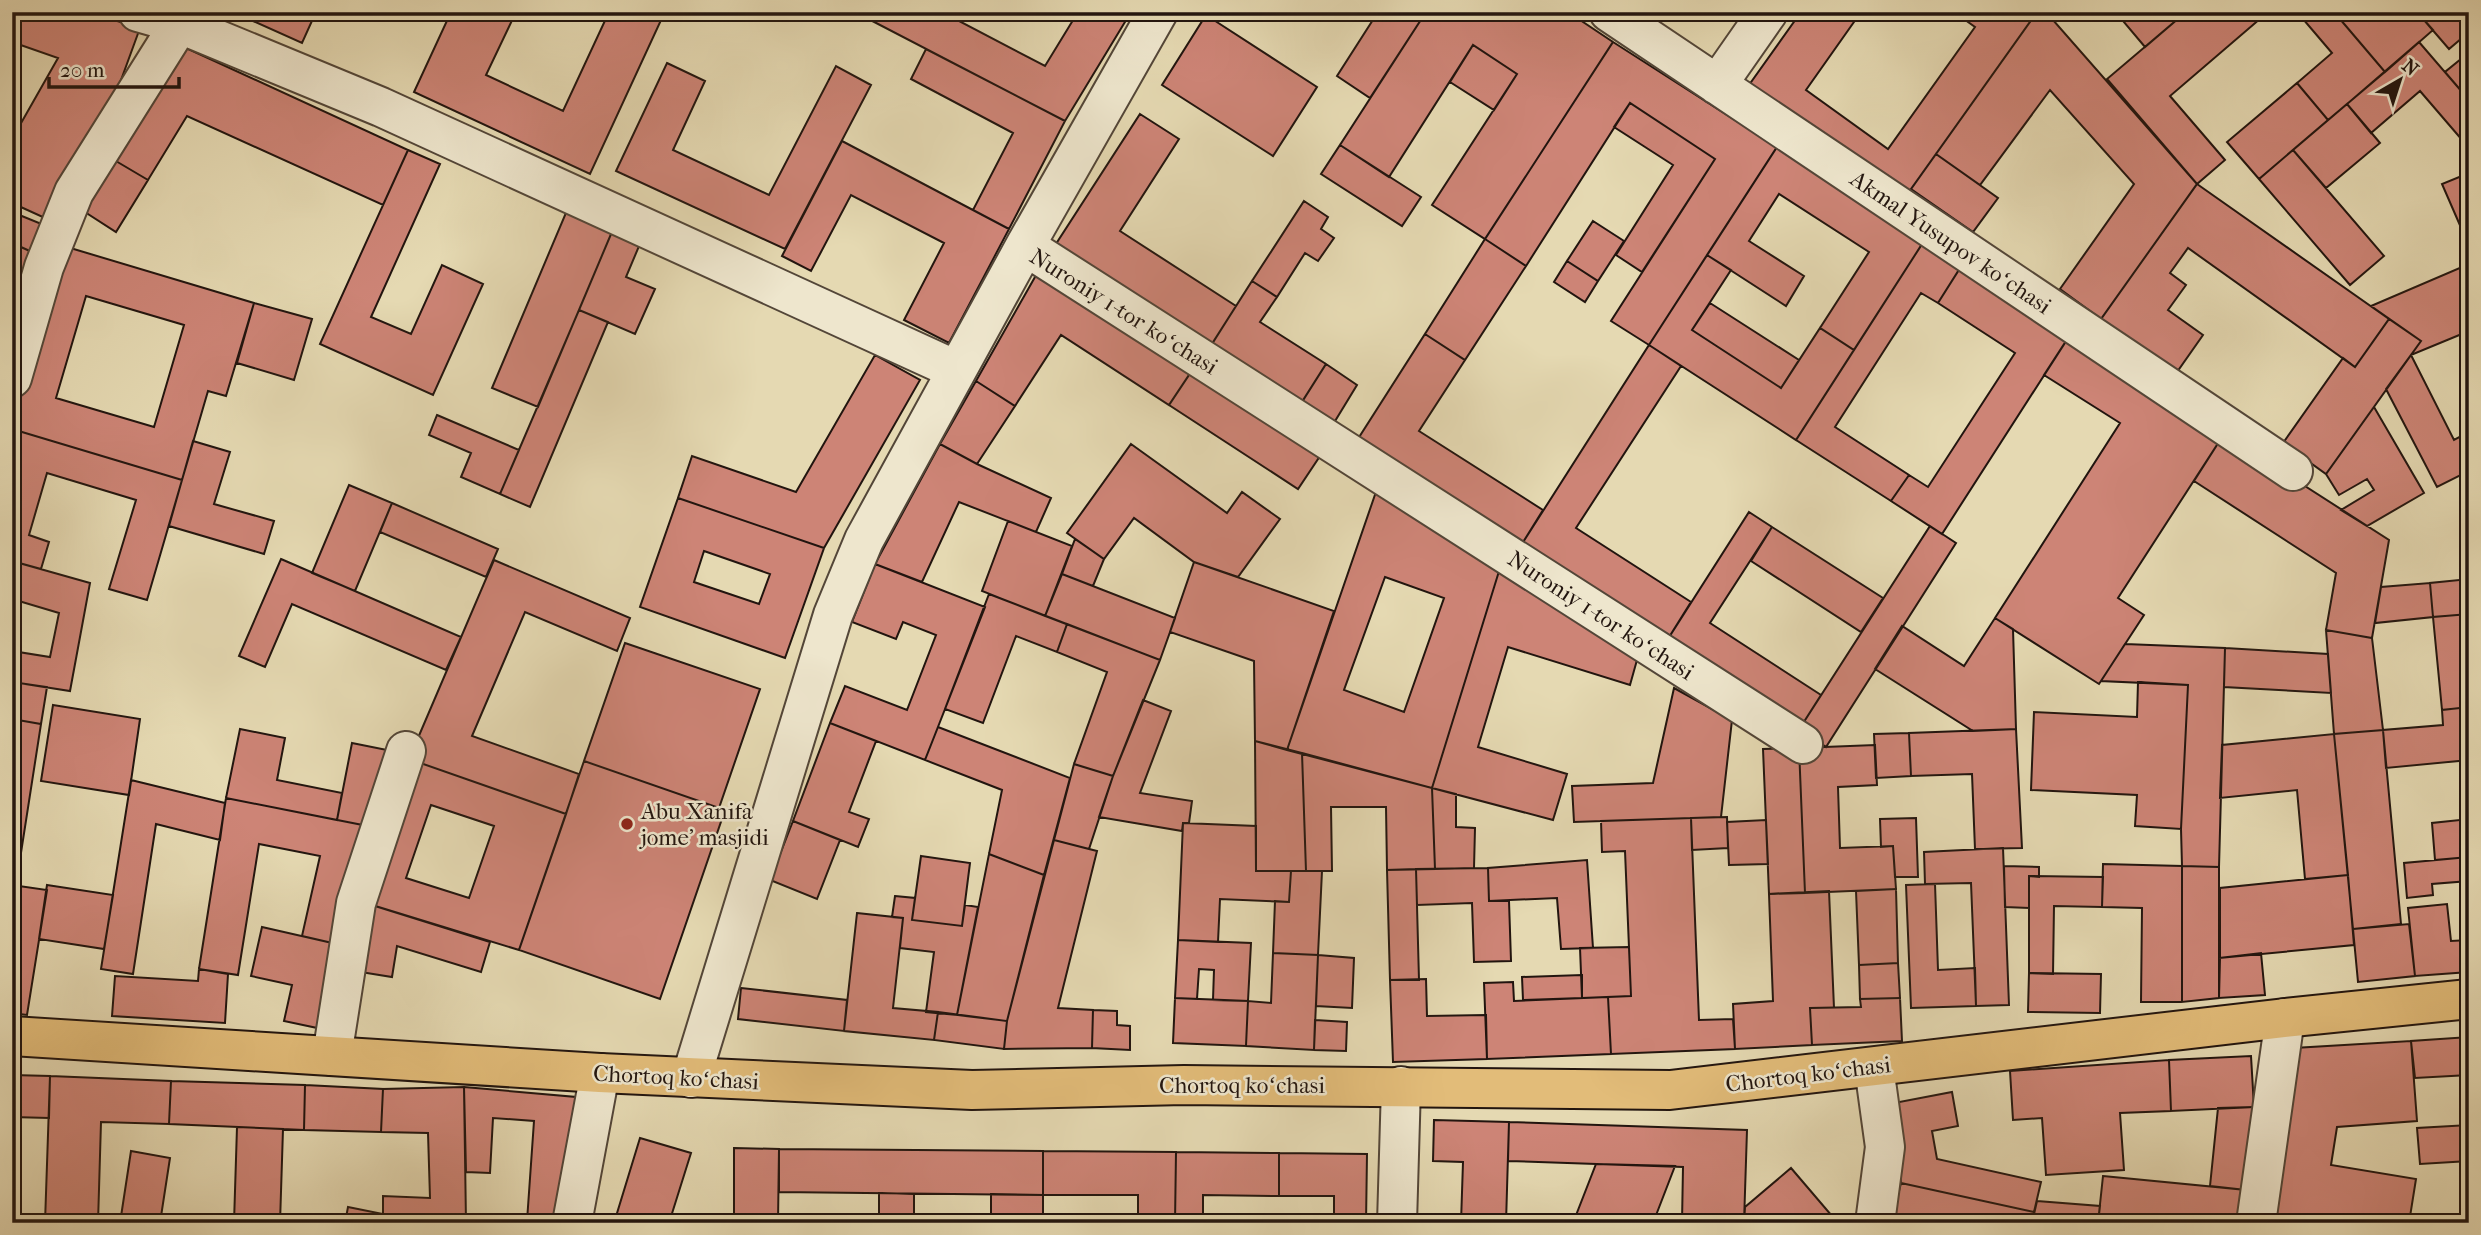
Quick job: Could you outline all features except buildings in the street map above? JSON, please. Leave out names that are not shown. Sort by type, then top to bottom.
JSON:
[{"type":"main road","name":"Chortoq koʻchasi","points":[[12,1036],[600,1073],[972,1090],[1184,1085],[1670,1090],[2469,999]]},
{"type":"street","points":[[138,12],[183,18],[956,370]]},
{"type":"street","points":[[1025,246],[1158,12]]},
{"type":"street","name":"Akmal Yusupov koʻchasi","points":[[1609,12],[2293,471]]},
{"type":"street","points":[[1717,85],[1768,12]]},
{"type":"street","points":[[12,378],[44,267],[74,192],[183,18]]},
{"type":"street","name":"Nuroniy 1-tor koʻchasi","points":[[691,1078],[838,603],[864,540],[1025,246],[1803,744]]},
{"type":"street","points":[[332,1056],[356,903],[406,751]]},
{"type":"street","points":[[2256,1223],[2285,1018]]},
{"type":"street","points":[[1874,1067],[1885,1147],[1875,1223]]},
{"type":"street","points":[[572,1223],[600,1073]]},
{"type":"street","points":[[1397,1223],[1401,1086]]},
{"type":"place","name":"Abu Xanifa jome' masjidi","points":[[627,824]]}]
